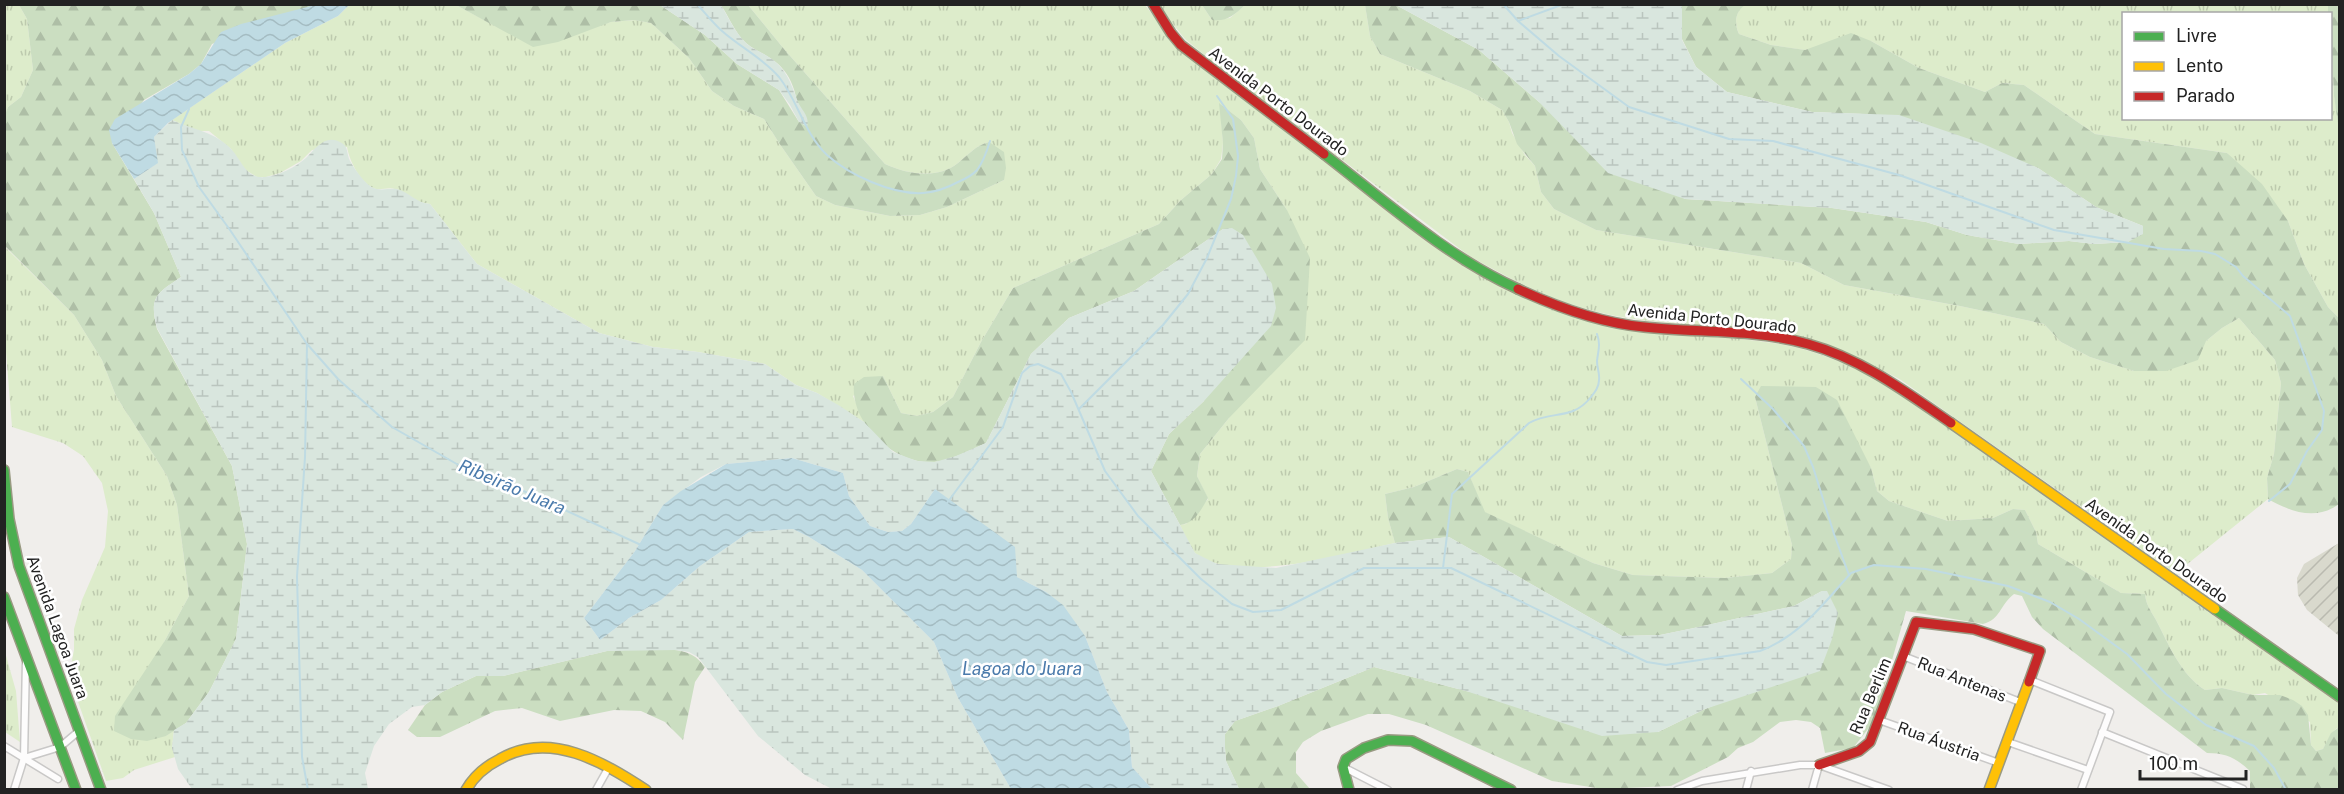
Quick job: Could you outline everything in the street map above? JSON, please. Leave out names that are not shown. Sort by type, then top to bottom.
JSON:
[{"type":"main road","name":"Avenida Porto Dourado","points":[[1153,4],[1179,42],[1224,80],[1462,259],[1544,303],[1590,317],[1645,327],[1761,336],[1803,342],[1845,357],[1884,376],[2340,697]]},
{"type":"main road","name":"Avenida Lagoa Juara","points":[[4,470],[9,519],[19,566],[101,789]]},
{"type":"main road","points":[[4,597],[76,789]]},
{"type":"main road","name":"Rua Berlim","points":[[1819,765],[1859,751],[1870,742],[1916,622],[1974,629],[2040,651],[2030,680]]},
{"type":"main road","points":[[1989,789],[2030,680]]},
{"type":"main road","points":[[1349,789],[1343,767],[1346,759],[1364,748],[1388,740],[1412,741],[1511,789]]},
{"type":"main road","points":[[466,789],[482,771],[507,753],[551,745],[573,751],[609,766],[646,789]]},
{"type":"street","points":[[14,789],[24,758],[26,654]]},
{"type":"street","name":"Rua Antenas","points":[[1904,656],[2020,702]]},
{"type":"street","points":[[2030,680],[2110,712],[2080,789]]},
{"type":"street","name":"Rua Áustria","points":[[1879,720],[1999,763]]},
{"type":"street","points":[[24,758],[60,747],[79,731]]},
{"type":"street","points":[[2102,732],[2243,789]]},
{"type":"street","points":[[2008,742],[2088,770]]},
{"type":"street","points":[[4,746],[58,779]]},
{"type":"street","points":[[1812,789],[1819,765]]},
{"type":"street","points":[[1677,789],[1702,781],[1751,771],[1819,765],[1889,789]]},
{"type":"street","points":[[596,789],[609,766]]},
{"type":"street","points":[[1343,767],[1388,789]]},
{"type":"street","points":[[1746,789],[1751,771]]},
{"type":"shaded area","points":[[2339,543],[2339,636],[2307,610],[2298,595],[2297,578],[2304,564]]},
{"type":"green space","points":[[1745,4],[2328,5],[2328,12],[2122,12],[2122,120],[2332,120],[2332,63],[2334,96],[2340,130],[2339,318],[2328,307],[2304,264],[2288,221],[2227,153],[2095,134],[2024,85],[2002,83],[1985,92],[1919,68],[1871,41],[1804,50],[1771,45],[1739,34],[1736,18]]},
{"type":"green space","points":[[5,5],[19,5],[27,19],[33,70],[21,97],[8,107],[5,117]]},
{"type":"green space","points":[[19,5],[315,5],[212,44],[201,64],[189,74],[144,100],[112,143],[154,213],[181,277],[160,292],[154,303],[157,329],[232,466],[247,544],[236,639],[209,692],[186,723],[166,736],[147,741],[131,739],[114,731],[115,716],[164,642],[189,596],[177,505],[167,476],[116,396],[102,360],[74,315],[5,246],[4,117],[8,107],[21,97],[33,70],[27,19]]},
{"type":"green space","points":[[349,5],[456,5],[497,27],[591,28],[611,22],[635,20],[651,23],[689,58],[712,91],[734,106],[764,119],[816,196],[835,205],[890,216],[920,215],[947,207],[1004,180],[989,142],[976,148],[958,163],[941,172],[912,173],[885,164],[748,5],[1145,5],[1177,46],[1207,72],[1462,264],[1513,291],[1567,314],[1604,325],[1649,332],[1763,341],[1800,348],[1842,362],[1895,389],[2339,703],[2339,729],[2337,728],[2332,733],[2323,749],[2316,751],[2311,745],[2310,722],[2265,693],[2253,695],[2222,688],[2205,690],[2189,676],[2176,659],[2149,608],[2145,594],[2121,593],[2038,544],[2036,532],[2025,510],[2013,509],[1993,518],[1948,521],[1889,501],[1877,491],[1871,468],[1816,387],[1792,387],[1755,397],[1792,545],[1791,559],[1772,573],[1725,578],[1633,575],[1593,563],[1484,512],[1468,472],[1457,469],[1414,487],[1385,494],[1388,518],[1395,543],[1293,564],[1236,567],[1213,562],[1193,551],[1180,525],[1186,524],[1208,499],[1197,476],[1200,454],[1229,418],[1287,210],[1260,169],[1254,138],[1241,120],[1220,104],[1223,143],[1221,159],[1212,174],[1181,200],[1159,224],[1013,288],[981,342],[953,397],[933,412],[917,416],[901,413],[883,376],[853,396],[864,422],[817,393],[796,385],[765,364],[698,352],[653,347],[599,333],[477,264],[430,204],[416,200],[395,189],[376,189],[365,183],[350,158],[347,147],[312,150],[301,161],[280,173],[257,177],[244,169],[231,149],[209,131],[197,131],[172,120],[285,43],[338,16]]},
{"type":"green space","points":[[456,5],[660,5],[705,35],[737,64],[779,90],[799,122],[793,86],[784,70],[742,39],[721,5],[748,5],[885,164],[912,173],[941,172],[958,163],[984,143],[989,142],[1004,152],[1006,168],[1004,180],[947,207],[920,215],[890,216],[835,205],[816,196],[764,119],[734,106],[712,91],[689,58],[651,23],[634,20],[611,22],[558,42],[533,47]]},
{"type":"green space","points":[[660,5],[721,5],[743,40],[774,60],[783,70],[807,117],[807,127],[799,122],[779,90],[737,64],[705,35]]},
{"type":"green space","points":[[1157,5],[1202,5],[1212,20],[1230,18],[1245,5],[1365,5],[1370,36],[1380,54],[1470,91],[1502,110],[1512,133],[1525,155],[1535,166],[1541,192],[1554,209],[1596,230],[1801,263],[1844,285],[2044,324],[2061,342],[2090,357],[2134,371],[2206,341],[2239,318],[2275,360],[2281,383],[2274,454],[2267,478],[2268,499],[2180,570],[2178,575],[1901,380],[1859,359],[1831,347],[1787,335],[1606,314],[1569,304],[1534,290],[1468,255],[1214,63],[1185,39]]},
{"type":"green space","points":[[1202,5],[1245,5],[1230,17],[1212,20]]},
{"type":"green space","points":[[1365,5],[1396,5],[1479,50],[1539,102],[1685,199],[1832,208],[1926,222],[1967,235],[2019,244],[2069,241],[2094,244],[2128,242],[2143,226],[2096,207],[2038,168],[2010,157],[1865,114],[1812,112],[1727,92],[1696,67],[1682,39],[1682,5],[1745,5],[1736,18],[1739,34],[1771,45],[1805,50],[1851,33],[1871,41],[1919,68],[1985,92],[2002,83],[2024,85],[2095,134],[2227,153],[2262,184],[2288,221],[2304,264],[2328,307],[2339,318],[2339,504],[2321,512],[2304,513],[2286,508],[2268,499],[2267,478],[2274,454],[2281,383],[2275,360],[2239,318],[2206,341],[2198,360],[2166,371],[2134,371],[2090,357],[2061,342],[2044,324],[1844,285],[1801,263],[1596,230],[1554,209],[1541,192],[1535,166],[1517,144],[1502,110],[1470,91],[1380,54],[1370,36]]},
{"type":"green space","points":[[1396,5],[1682,5],[1682,40],[1696,67],[1727,92],[1812,112],[1899,115],[1981,143],[2038,168],[2096,207],[2143,226],[2143,234],[2128,242],[2094,244],[2069,241],[2019,244],[1967,235],[1926,222],[1832,208],[1685,199],[1608,173],[1539,102],[1479,50]]},
{"type":"green space","points":[[2328,5],[2339,5],[2339,130],[2334,96],[2332,12],[2328,12]]},
{"type":"green space","points":[[1219,103],[1241,120],[1254,138],[1260,169],[1287,210],[1310,258],[1305,340],[1229,418],[1200,454],[1197,476],[1208,498],[1194,519],[1180,525],[1151,471],[1169,434],[1204,401],[1223,229],[1134,291],[1069,318],[1031,354],[986,443],[954,457],[934,462],[904,457],[877,439],[859,413],[854,384],[864,377],[883,376],[901,413],[917,416],[933,412],[953,397],[981,342],[1013,288],[1159,224],[1181,200],[1212,174],[1222,159],[1223,143]]},
{"type":"green space","points":[[172,120],[219,139],[232,150],[249,172],[259,177],[275,175],[292,168],[325,141],[340,142],[346,148],[354,167],[370,186],[380,189],[397,189],[421,202],[430,204],[477,264],[599,333],[653,347],[698,352],[765,364],[796,385],[817,393],[864,422],[893,452],[917,461],[935,462],[986,443],[1031,354],[1069,318],[1134,291],[1223,229],[1232,228],[1243,235],[1272,284],[1276,308],[1271,326],[1204,401],[1169,434],[1151,471],[1195,553],[1217,564],[1276,568],[1395,543],[1449,537],[1622,636],[1660,635],[1694,628],[1794,606],[1822,591],[1827,591],[1838,613],[1832,639],[1820,671],[1705,709],[1658,732],[1602,736],[1466,691],[1374,667],[1235,721],[1225,734],[1225,748],[1226,761],[1239,789],[1152,789],[1132,767],[1129,730],[1107,692],[1085,636],[1046,592],[1017,577],[954,505],[935,489],[911,524],[902,531],[888,532],[870,526],[849,496],[843,473],[792,458],[726,464],[701,477],[663,505],[635,551],[584,618],[600,640],[629,618],[661,600],[700,566],[749,532],[793,529],[862,570],[934,642],[958,698],[1011,789],[832,789],[805,775],[758,736],[698,657],[689,652],[676,650],[607,651],[503,676],[476,676],[442,692],[425,705],[412,707],[389,724],[374,746],[365,773],[368,789],[192,789],[178,769],[172,748],[174,730],[186,723],[209,692],[236,639],[247,544],[232,466],[157,328],[155,318],[154,303],[160,292],[181,277],[154,213],[134,179],[157,163],[154,137]]},
{"type":"green space","points":[[4,246],[74,315],[102,360],[116,396],[167,476],[177,505],[189,596],[164,642],[166,736],[174,730],[172,748],[175,757],[134,770],[123,778],[106,781],[69,676],[74,650],[74,629],[82,600],[105,547],[108,511],[102,483],[83,456],[63,443],[12,427],[5,339]]},
{"type":"green space","points":[[1761,386],[1816,387],[1837,400],[1871,468],[1877,491],[1889,501],[1948,521],[1993,518],[2013,509],[2025,510],[2036,532],[2038,544],[2121,593],[2145,594],[2149,608],[2176,659],[2189,676],[2205,690],[2222,688],[2253,695],[2280,695],[2293,700],[2302,706],[2308,715],[2311,745],[2316,751],[2323,749],[2331,733],[2338,728],[2339,789],[2250,789],[2250,771],[2245,766],[2225,755],[2207,753],[2043,629],[2032,617],[2022,596],[2014,594],[1993,619],[1983,624],[1906,611],[1879,706],[1872,724],[1853,748],[1825,753],[1820,728],[1811,722],[1796,720],[1780,722],[1753,742],[1738,748],[1728,757],[1671,786],[1603,789],[1552,781],[1426,725],[1389,714],[1368,714],[1321,731],[1303,742],[1296,752],[1296,773],[1310,789],[1239,789],[1226,761],[1225,748],[1225,734],[1235,721],[1374,667],[1466,691],[1658,732],[1705,709],[1741,695],[1822,591],[1794,606],[1660,635],[1622,636],[1449,537],[1395,543],[1388,518],[1385,494],[1414,487],[1457,469],[1468,472],[1485,512],[1593,563],[1633,575],[1725,578],[1772,573],[1791,559],[1792,545],[1755,397]]},
{"type":"green space","points":[[645,649],[686,652],[705,667],[695,682],[683,740],[665,722],[641,711],[614,710],[560,721],[522,708],[495,711],[440,737],[417,737],[408,730],[425,705],[442,692],[476,676],[503,676],[607,651]]},
{"type":"green space","points":[[5,652],[16,691],[20,742],[5,732]]},
{"type":"water","points":[[315,5],[349,5],[338,16],[285,43],[168,123],[154,137],[158,163],[134,179],[112,143],[109,130],[115,119],[189,74],[201,64],[221,32],[241,24]]},
{"type":"water","name":"Lagoa do Juara","points":[[792,458],[843,473],[849,496],[870,526],[888,532],[902,531],[911,524],[935,489],[1015,547],[1017,577],[1046,592],[1063,605],[1085,636],[1107,692],[1129,730],[1132,767],[1152,789],[1011,789],[958,698],[934,642],[862,570],[793,529],[749,532],[700,566],[661,600],[629,618],[600,640],[584,618],[635,551],[663,505],[681,491],[726,464]]},
{"type":"waterway","points":[[697,4],[722,31],[779,77],[819,146],[836,162],[859,176],[898,191],[911,193],[937,191],[975,172],[983,160],[990,141]]},
{"type":"waterway","points":[[1503,4],[1518,21],[1559,56],[1629,107],[1729,139],[1773,141],[1899,175],[2054,230],[2164,249],[2201,251],[2215,254],[2236,267],[2243,276],[2290,316],[2324,411],[2322,430],[2307,451],[2290,484],[2269,501]]},
{"type":"waterway","points":[[1518,21],[1564,4]]},
{"type":"waterway","points":[[1079,409],[1163,325],[1188,294],[1207,258],[1231,199],[1238,156],[1233,119],[1217,96]]},
{"type":"waterway","name":"Ribeirão Juara","points":[[189,109],[181,127],[182,150],[199,187],[307,344],[338,379],[392,427],[469,471],[506,483],[641,545]]},
{"type":"waterway","points":[[1443,568],[1452,494],[1529,423],[1577,409],[1591,397],[1599,383],[1597,334]]},
{"type":"waterway","points":[[307,344],[305,457],[297,577],[302,757],[308,790]]},
{"type":"waterway","points":[[947,503],[1003,427],[1022,373],[1030,366],[1038,364],[1061,374],[1105,471],[1138,516],[1201,579],[1232,604],[1253,612],[1281,610],[1364,568],[1451,568],[1647,662],[1666,665],[1760,651],[1774,645],[1810,618],[1851,573],[1874,565],[1926,569],[2008,586],[2050,602],[2079,619],[2127,654],[2166,694],[2206,725],[2254,746],[2274,768],[2286,790]]},
{"type":"waterway","points":[[1741,379],[1773,409],[1804,446],[1849,575]]},
{"type":"traffic: fast","points":[[1324,154],[1442,245],[1466,261],[1518,289]]},
{"type":"traffic: fast","points":[[4,470],[9,519],[19,566],[101,790]]},
{"type":"traffic: fast","points":[[4,597],[76,790]]},
{"type":"traffic: fast","points":[[2215,609],[2340,697]]},
{"type":"traffic: fast","points":[[1349,790],[1343,767],[1346,759],[1364,748],[1388,740],[1412,741],[1511,790]]},
{"type":"traffic: slow","points":[[1951,423],[2215,609]]},
{"type":"traffic: slow","points":[[1989,790],[2029,682]]},
{"type":"traffic: slow","points":[[466,790],[485,768],[495,762],[519,751],[538,748],[576,753],[612,769],[646,790]]},
{"type":"traffic: jam","points":[[1153,4],[1181,45],[1324,154]]},
{"type":"traffic: jam","points":[[1518,289],[1564,308],[1612,322],[1665,329],[1768,336],[1828,350],[1865,367],[1951,423]]},
{"type":"traffic: jam","points":[[1819,765],[1859,751],[1870,742],[1916,622],[1974,629],[2040,651],[2029,682]]}]
